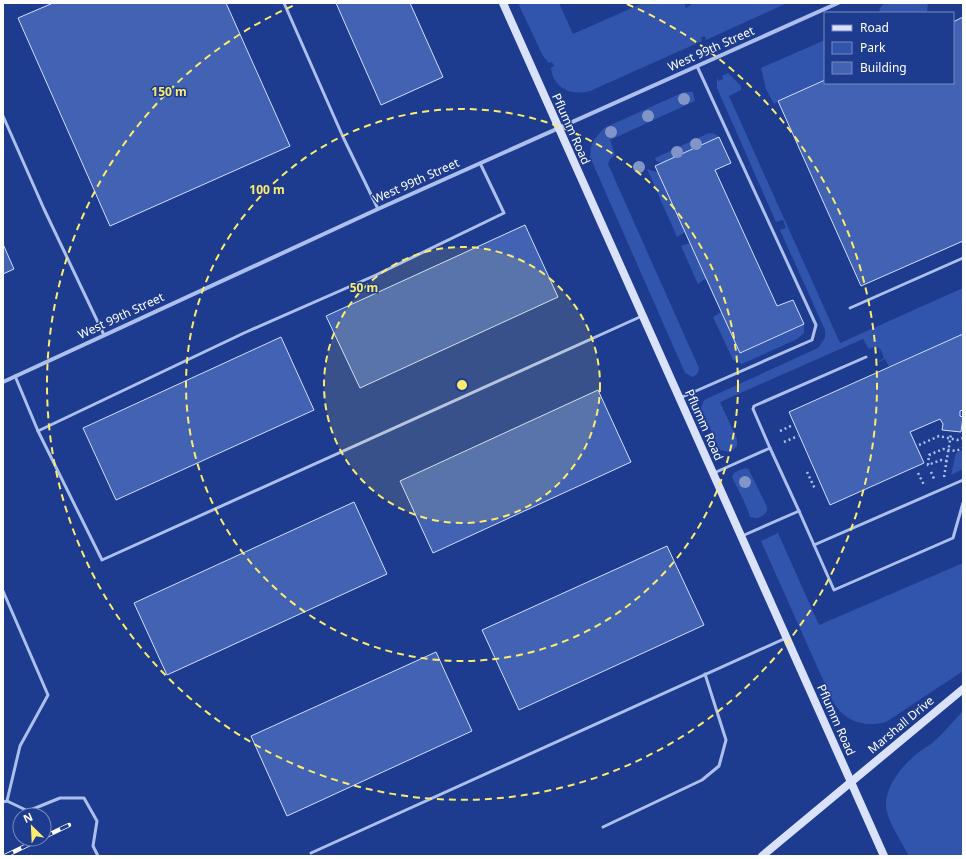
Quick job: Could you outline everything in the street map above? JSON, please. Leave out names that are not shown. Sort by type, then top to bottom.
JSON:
[{"type":"main road","name":"Pflumm Road","points":[[502,3],[884,856]]},
{"type":"main road","name":"Marshall Drive","points":[[762,856],[963,689]]},
{"type":"street","name":"West 99th Street","points":[[3,382],[378,209],[838,3]]},
{"type":"lane","points":[[284,3],[342,137],[378,209]]},
{"type":"lane","points":[[679,398],[812,340],[816,325],[697,66]]},
{"type":"lane","points":[[3,116],[44,209],[104,335]]},
{"type":"lane","points":[[38,431],[244,334],[376,275],[504,213],[480,163]]},
{"type":"lane","points":[[850,308],[963,258]]},
{"type":"lane","points":[[15,376],[38,431],[102,560],[642,316]]},
{"type":"lane","points":[[866,356],[754,406],[753,410],[834,590],[953,538],[963,503]]},
{"type":"lane","points":[[712,474],[770,448]]},
{"type":"lane","points":[[814,544],[963,480]]},
{"type":"lane","points":[[741,537],[799,512]]},
{"type":"lane","points":[[3,591],[48,695],[20,746],[5,801],[28,811],[60,798],[84,798],[97,821],[94,846],[98,856]]},
{"type":"lane","points":[[311,853],[786,638]]},
{"type":"lane","points":[[603,827],[702,780],[720,766],[726,740],[705,674]]},
{"type":"path","points":[[780,431],[793,425]]},
{"type":"path","points":[[944,478],[951,434]]},
{"type":"path","points":[[784,442],[798,436]]},
{"type":"path","points":[[919,445],[939,436],[957,440],[963,438]]},
{"type":"path","points":[[947,461],[941,460],[928,465],[929,455],[944,449],[956,451],[963,448]]},
{"type":"path","points":[[807,472],[815,489]]},
{"type":"path","points":[[931,472],[936,481]]},
{"type":"path","points":[[918,473],[924,487]]},
{"type":"green space","points":[[518,3],[559,3],[573,34],[643,3],[684,3],[686,8],[691,5],[690,3],[787,3],[706,40],[705,36],[701,37],[702,41],[590,91],[577,92],[565,89],[556,81],[551,68],[554,66],[552,62],[549,63],[543,56]]},
{"type":"green space","points":[[885,3],[928,3],[927,12],[879,12],[880,8]]},
{"type":"green space","points":[[824,40],[824,80],[774,104],[766,89],[761,68]]},
{"type":"green space","points":[[728,73],[741,86],[741,90],[729,96],[840,343],[963,288],[963,334],[889,367],[885,359],[876,363],[884,358],[881,350],[876,346],[869,349],[863,339],[720,402],[737,439],[737,446],[730,452],[720,450],[701,408],[704,400],[818,348],[825,338],[825,330],[780,230],[786,228],[783,220],[776,222],[717,88],[717,78],[719,81],[723,79],[722,76]]},
{"type":"green space","points":[[684,92],[693,92],[695,101],[610,140],[615,155],[610,159],[608,164],[699,368],[698,373],[693,377],[685,373],[590,157],[591,147],[594,140],[604,128]]},
{"type":"green space","points":[[709,133],[715,134],[719,137],[662,163],[656,161],[655,158]]},
{"type":"green space","points":[[647,169],[659,173],[685,232],[677,237]]},
{"type":"green space","points":[[690,243],[706,278],[698,284],[681,246]]},
{"type":"green space","points":[[721,312],[740,353],[804,324],[804,333],[797,339],[742,364],[733,360],[713,317]]},
{"type":"green space","points":[[963,450],[963,469],[951,475],[956,453]]},
{"type":"green space","points":[[746,468],[749,470],[767,507],[767,511],[760,517],[750,517],[732,477],[739,470]]},
{"type":"green space","points":[[778,533],[819,625],[963,563],[963,671],[886,722],[869,724],[854,721],[848,718],[832,700],[761,541]]},
{"type":"green space","points":[[963,711],[963,856],[909,856],[893,828],[887,812],[886,802],[888,793],[892,783],[905,765],[920,751],[932,743]]},
{"type":"building","points":[[53,3],[226,3],[290,146],[110,226],[18,18]]},
{"type":"building","points":[[336,3],[410,3],[443,77],[381,105]]},
{"type":"building","points":[[963,17],[963,241],[861,286],[778,101],[824,80],[824,84],[954,84],[954,22]]},
{"type":"building","points":[[719,137],[731,163],[715,170],[777,306],[793,300],[804,324],[740,353],[655,166]]},
{"type":"building","points":[[525,225],[558,297],[360,388],[326,316]]},
{"type":"building","points":[[3,244],[14,269],[3,274]]},
{"type":"building","points":[[963,334],[963,410],[960,411],[960,416],[963,417],[961,432],[942,430],[943,424],[940,419],[910,432],[924,463],[830,505],[789,412]]},
{"type":"building","points":[[281,337],[314,410],[116,500],[83,428]]},
{"type":"building","points":[[598,390],[631,462],[433,553],[400,481]]},
{"type":"building","points":[[354,502],[387,574],[167,675],[134,603]]},
{"type":"building","points":[[667,546],[704,625],[519,710],[482,630]]},
{"type":"building","points":[[436,652],[472,731],[287,816],[251,736]]},
{"type":"railway","points":[[52,833],[69,825]]},
{"type":"railway","points":[[5,856],[24,847]]}]
